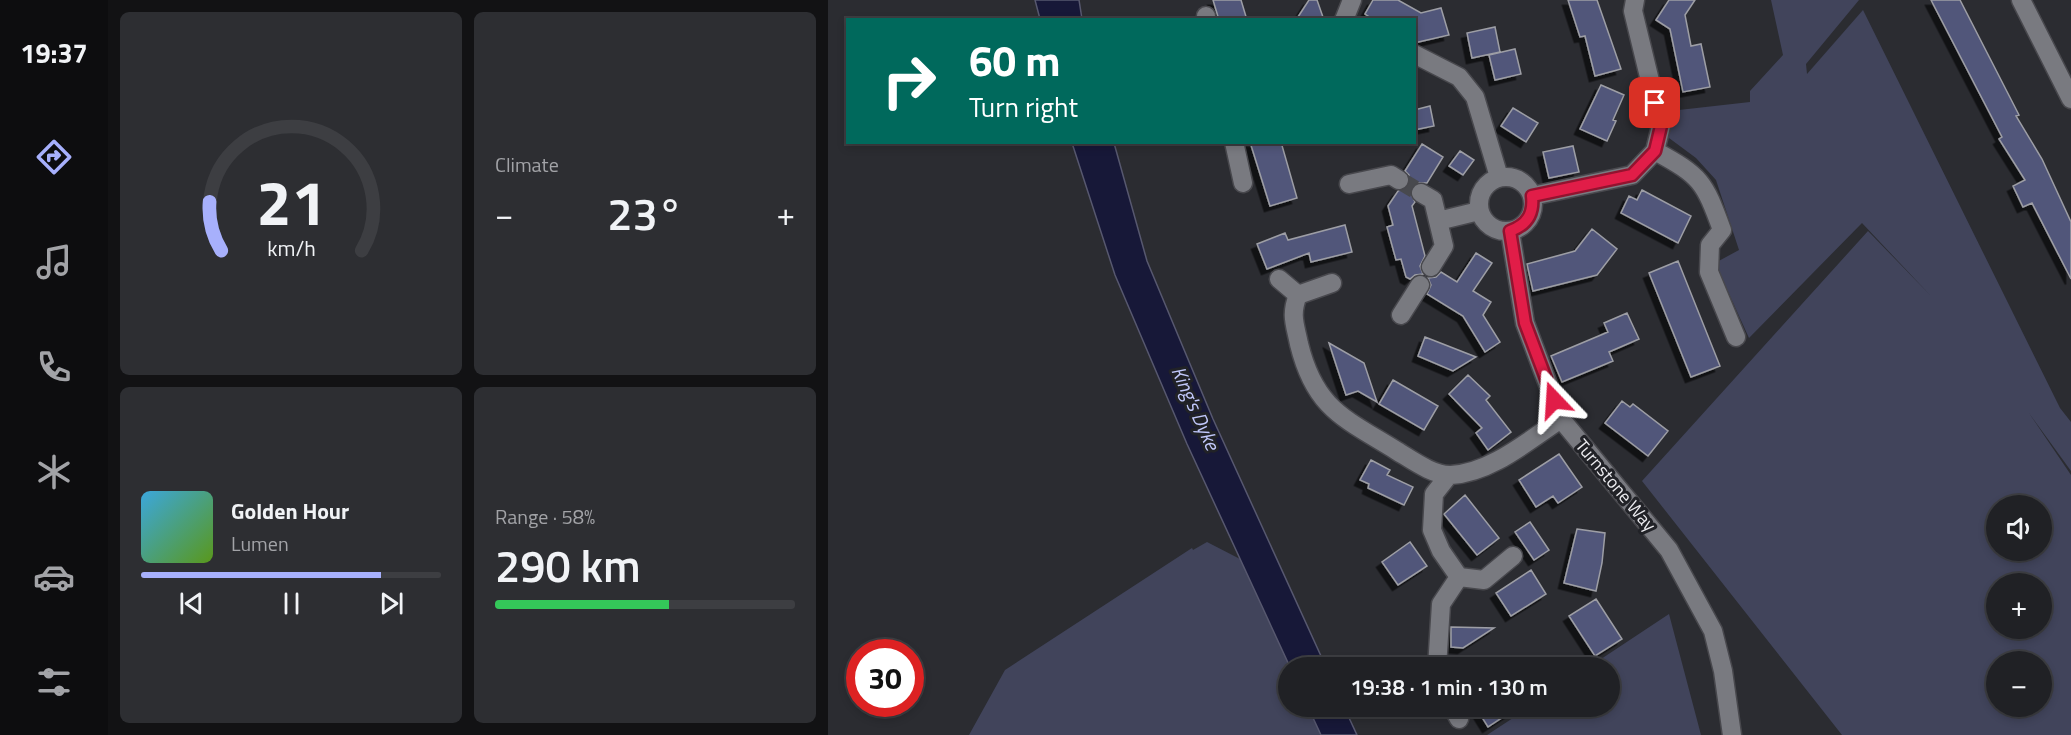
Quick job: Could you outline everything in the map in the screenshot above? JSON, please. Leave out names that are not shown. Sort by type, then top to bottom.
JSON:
[{"type":"street","points":[[1345,18],[1352,0]]},
{"type":"street","points":[[1532,196],[1632,175],[1655,151],[1661,126],[1633,11],[1635,0]]},
{"type":"street","points":[[2021,0],[2071,99]]},
{"type":"street","points":[[1416,55],[1459,77],[1475,97],[1499,177]]},
{"type":"street","points":[[1234,144],[1243,183]]},
{"type":"street","points":[[1655,151],[1686,168],[1706,188],[1722,230],[1710,245],[1709,272],[1736,337]]},
{"type":"street","points":[[1349,184],[1391,175],[1400,180]]},
{"type":"street","points":[[1509,176],[1519,180],[1532,196],[1533,205],[1526,222],[1510,231],[1491,227],[1479,211],[1478,200],[1482,190],[1489,182],[1499,177],[1509,176]]},
{"type":"street","points":[[1421,193],[1433,200],[1444,246],[1431,267]]},
{"type":"street","points":[[1438,221],[1479,211]]},
{"type":"street","name":"Turnstone Way","points":[[1510,231],[1525,323],[1561,419],[1670,550],[1713,631],[1723,670],[1732,735]]},
{"type":"street","points":[[1279,279],[1298,295]]},
{"type":"street","points":[[1298,295],[1332,283]]},
{"type":"street","points":[[1401,315],[1420,285]]},
{"type":"street","points":[[1298,295],[1292,311],[1303,358],[1322,399],[1342,417],[1418,464],[1449,475],[1478,470],[1561,419]]},
{"type":"street","points":[[1449,475],[1434,494],[1432,530],[1441,551],[1460,577],[1484,580],[1513,556]]},
{"type":"street","points":[[1438,657],[1441,604],[1460,577]]},
{"type":"shaded area","points":[[1771,0],[1859,0],[1806,64],[1807,74],[1863,10],[2060,408],[2071,422],[2071,471],[2029,413],[2071,475],[2071,735],[1842,735],[1642,481],[1868,231],[1931,296],[1862,223],[1749,338],[1715,263],[1739,250],[1716,180],[1696,158],[1669,138],[1670,111],[1750,102],[1750,91],[1783,55]]},
{"type":"shaded area","points":[[1207,542],[1240,559],[1285,657],[1278,657],[1278,717],[1313,717],[1321,735],[969,735],[1005,670],[1192,548],[1193,550]]},
{"type":"shaded area","points":[[1669,614],[1701,735],[1487,735],[1515,717],[1620,717],[1620,657],[1604,657]]},
{"type":"water","points":[[1035,0],[1079,0],[1082,18],[1040,18]]},
{"type":"water","name":"King's Dyke","points":[[1072,144],[1114,144],[1147,261],[1213,419],[1321,657],[1285,657],[1187,444],[1115,275]]},
{"type":"water","points":[[1313,717],[1349,717],[1357,735],[1321,735]]},
{"type":"building","points":[[1213,0],[1241,0],[1246,18],[1218,18]]},
{"type":"building","points":[[1309,0],[1317,0],[1323,18],[1297,18]]},
{"type":"building","points":[[1373,0],[1398,0],[1421,13],[1441,8],[1449,35],[1416,43],[1416,18],[1371,18],[1365,14]]},
{"type":"building","points":[[1568,0],[1597,0],[1621,69],[1595,76],[1585,36],[1580,37]]},
{"type":"building","points":[[1669,0],[1695,0],[1685,15],[1691,46],[1701,44],[1710,87],[1683,92],[1670,29],[1656,20]]},
{"type":"building","points":[[1931,0],[1960,0],[2019,115],[2016,116],[2042,159],[2071,222],[2071,279],[2032,203],[2023,207],[2013,186],[2025,180],[1999,139],[2002,137]]},
{"type":"building","points":[[1495,27],[1500,52],[1472,58],[1467,33]]},
{"type":"building","points":[[1515,49],[1521,74],[1495,80],[1489,55]]},
{"type":"building","points":[[1601,85],[1624,95],[1607,141],[1580,129]]},
{"type":"building","points":[[1430,106],[1434,126],[1416,130],[1416,110]]},
{"type":"building","points":[[1513,108],[1538,123],[1526,142],[1501,126]]},
{"type":"building","points":[[1251,144],[1282,144],[1297,198],[1270,206]]},
{"type":"building","points":[[1422,144],[1443,157],[1427,183],[1416,183],[1410,192],[1415,202],[1412,206],[1425,256],[1420,266],[1423,274],[1415,275],[1410,279],[1406,277],[1401,259],[1396,260],[1387,227],[1393,225],[1388,206],[1398,191],[1409,185],[1409,175],[1405,171]]},
{"type":"building","points":[[1573,146],[1579,172],[1549,178],[1543,152]]},
{"type":"building","points":[[1460,151],[1474,160],[1463,175],[1449,166]]},
{"type":"building","points":[[1642,190],[1691,216],[1678,243],[1621,213],[1629,196],[1637,200]]},
{"type":"building","points":[[1345,225],[1352,252],[1311,262],[1309,253],[1267,269],[1257,244],[1285,233],[1288,240]]},
{"type":"building","points":[[1592,229],[1617,249],[1597,275],[1533,291],[1527,264],[1575,251]]},
{"type":"building","points":[[1476,253],[1492,263],[1473,291],[1491,302],[1483,315],[1500,342],[1485,352],[1463,316],[1427,294],[1431,285],[1428,278],[1436,277],[1441,272],[1457,282]]},
{"type":"building","points":[[1678,261],[1720,366],[1691,377],[1649,273]]},
{"type":"building","points":[[1627,313],[1639,339],[1609,352],[1613,361],[1562,382],[1551,356],[1608,332],[1604,323]]},
{"type":"building","points":[[1425,337],[1476,357],[1453,371],[1418,356]]},
{"type":"building","points":[[1329,343],[1364,363],[1377,402],[1358,391],[1346,395]]},
{"type":"building","points":[[1468,375],[1490,396],[1486,400],[1511,432],[1488,450],[1476,433],[1482,428],[1449,394]]},
{"type":"building","points":[[1393,380],[1438,406],[1424,430],[1379,404]]},
{"type":"building","points":[[1622,401],[1630,407],[1633,404],[1668,431],[1648,456],[1605,423]]},
{"type":"building","points":[[1559,454],[1582,487],[1558,503],[1553,496],[1536,507],[1519,480]]},
{"type":"building","points":[[1371,460],[1390,470],[1387,475],[1413,487],[1404,505],[1368,488],[1369,484],[1360,480]]},
{"type":"building","points":[[1465,495],[1499,538],[1477,555],[1444,514]]},
{"type":"building","points":[[1530,522],[1549,550],[1534,560],[1515,532]]},
{"type":"building","points":[[1577,529],[1605,533],[1596,591],[1564,583]]},
{"type":"building","points":[[1410,542],[1427,566],[1398,585],[1382,562]]},
{"type":"building","points":[[1531,570],[1546,594],[1511,616],[1496,593]]},
{"type":"building","points":[[1596,599],[1622,639],[1595,656],[1569,616]]},
{"type":"building","points":[[1451,627],[1494,628],[1463,648],[1451,647]]},
{"type":"building","points":[[1482,717],[1503,717],[1488,727]]},
{"type":"tunnel","points":[[1399,180],[1421,193]]},
{"type":"route","points":[[1554,400],[1525,323],[1510,231],[1526,222],[1531,214],[1532,196],[1632,175],[1655,151],[1661,126],[1655,103]]}]
